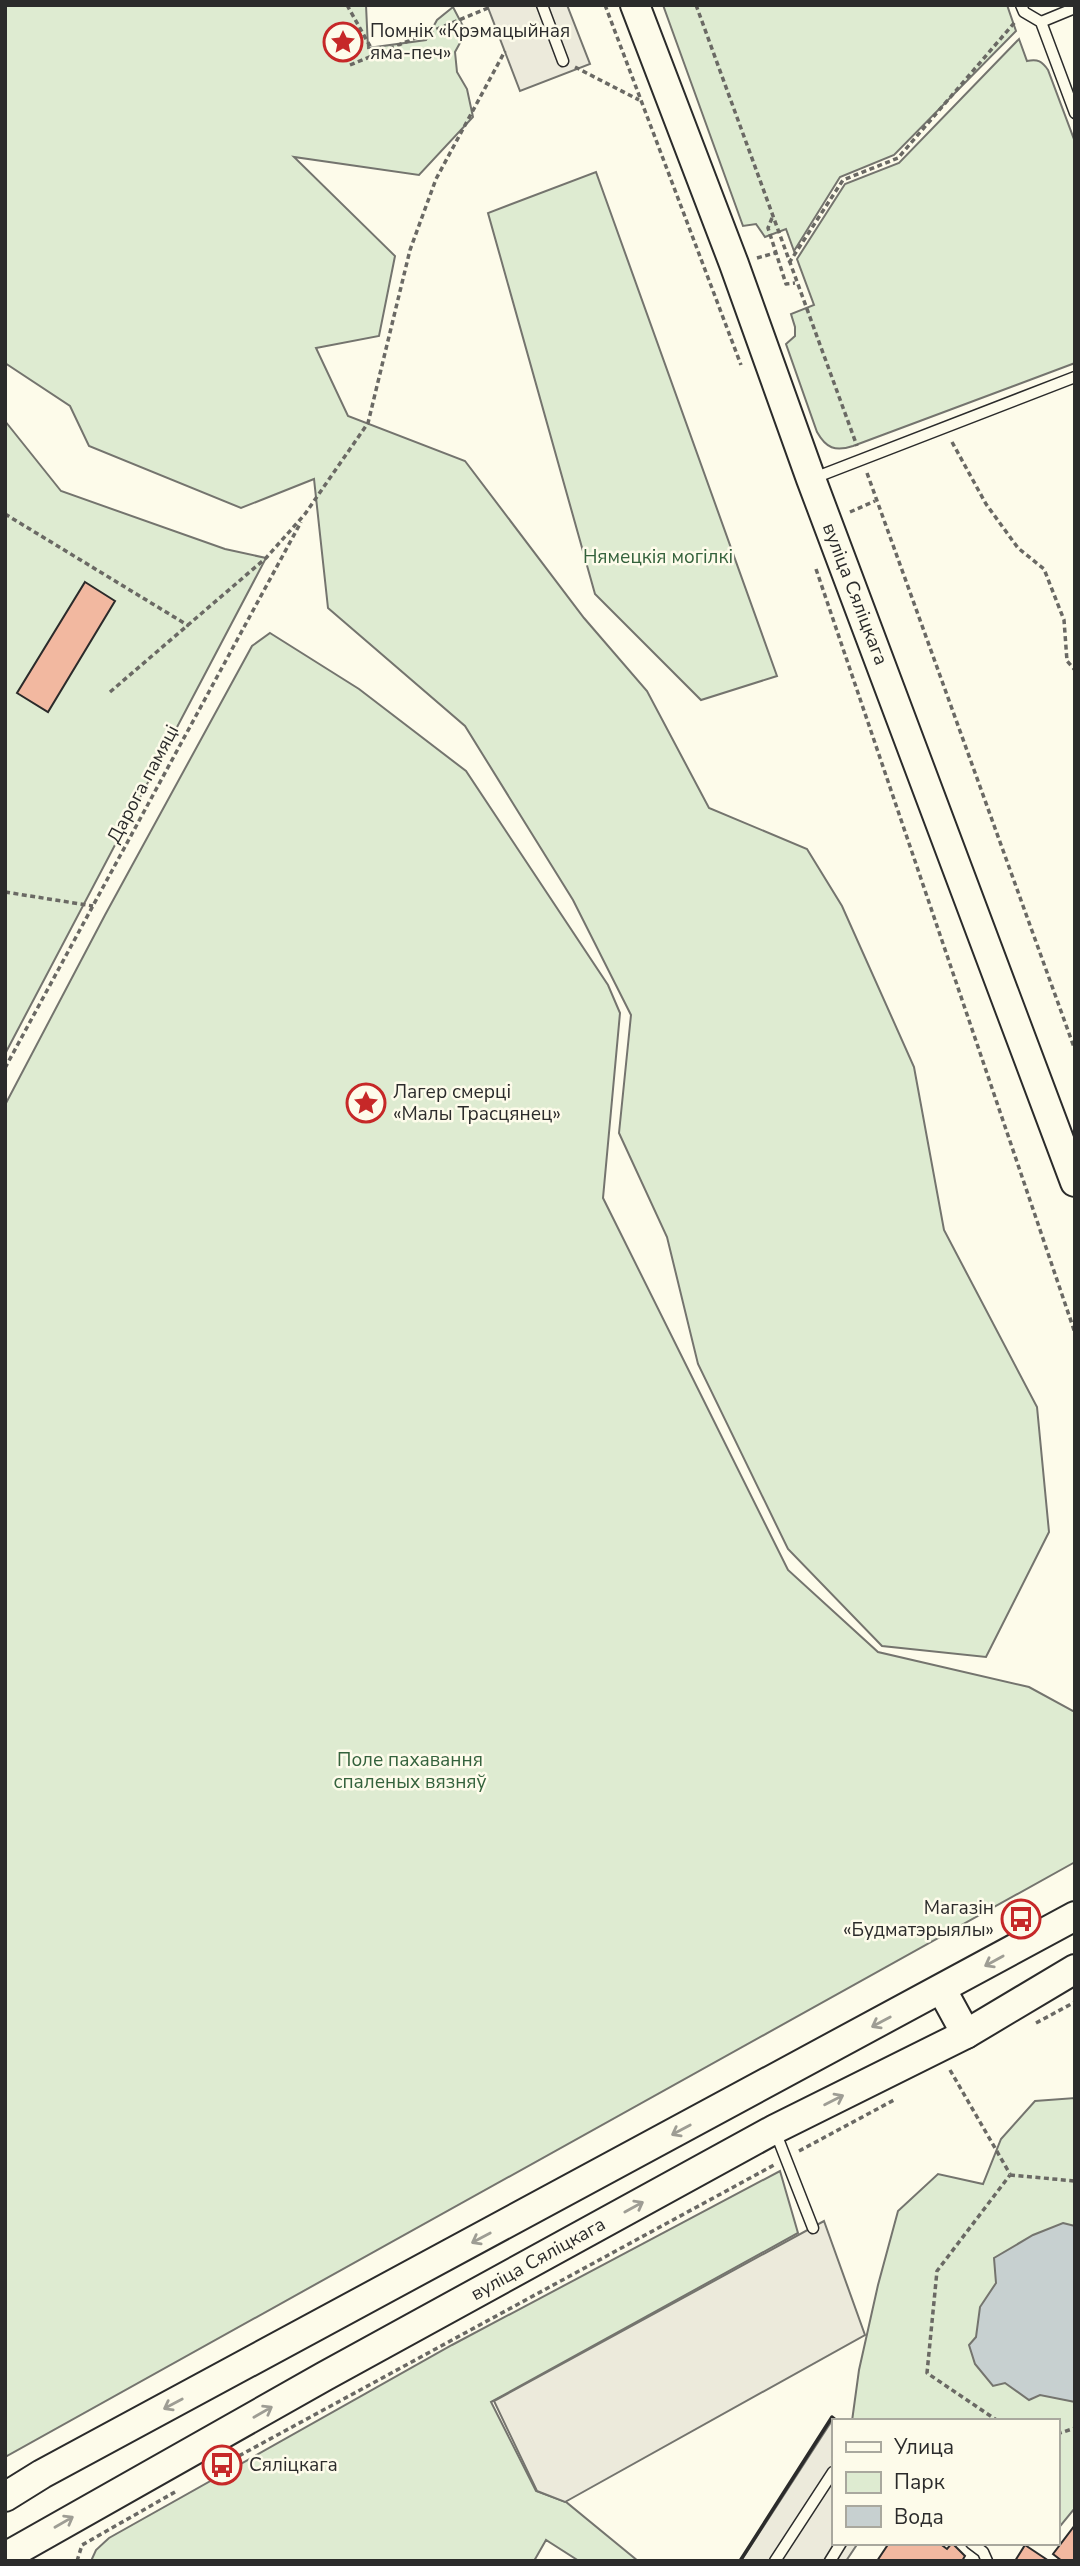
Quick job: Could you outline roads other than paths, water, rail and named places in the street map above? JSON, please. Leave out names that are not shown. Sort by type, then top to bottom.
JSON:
[{"type":"main road","name":"вуліца Сяліцкага","points":[[635,5],[1075,1182]]},
{"type":"main road","points":[[5,2497],[42,2474],[1075,1916]]},
{"type":"main road","name":"вуліца Сяліцкага","points":[[5,2557],[325,2376],[775,2129],[966,2034],[1075,1969]]},
{"type":"main road","points":[[942,1990],[966,2034]]},
{"type":"lane","points":[[542,5],[563,61]]},
{"type":"lane","points":[[1023,8],[1041,22],[1075,113]]},
{"type":"lane","points":[[1041,22],[1075,8]]},
{"type":"lane","points":[[811,479],[1075,377]]},
{"type":"lane","points":[[775,2129],[813,2228]]},
{"type":"lane","points":[[775,2561],[832,2474]]},
{"type":"lane","points":[[830,2561],[840,2545]]},
{"type":"lane","points":[[974,2545],[983,2552],[987,2561]]},
{"type":"water","points":[[1063,2223],[1075,2226],[1075,2402],[1040,2395],[1029,2400],[1005,2383],[993,2386],[975,2364],[969,2345],[976,2337],[980,2307],[996,2283],[994,2258],[1033,2235]]},
{"type":"place","name":"Помнік «Крэмацыйная яма-печ»","points":[[343,42]]},
{"type":"place","name":"Лагер смерці «Малы Трасцянец»","points":[[366,1103]]},
{"type":"place","name":"Магазін «Будматэрыялы»","points":[[1021,1919]]},
{"type":"place","name":"Сяліцкага","points":[[222,2465]]},
{"type":"park label","name":"Нямецкія могілкі","points":[[658,557]]},
{"type":"park label","name":"Поле пахавання спаленых вязняў","points":[[410,1771]]}]
